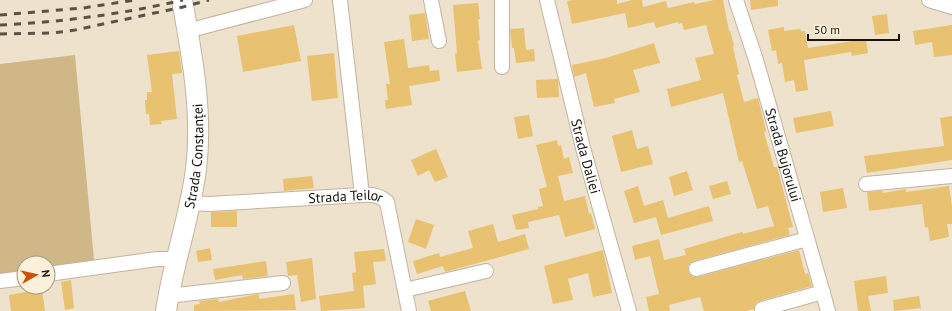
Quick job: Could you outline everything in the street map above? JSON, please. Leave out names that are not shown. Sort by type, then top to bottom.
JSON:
[{"type":"street","name":"Strada Constanței","points":[[167,304],[176,259],[190,203],[196,169],[196,93],[182,0]]},
{"type":"street","points":[[187,31],[305,0]]},
{"type":"street","points":[[340,0],[362,195]]},
{"type":"street","points":[[431,0],[439,41]]},
{"type":"street","points":[[502,0],[502,67]]},
{"type":"street","name":"Strada Daliei","points":[[547,0],[583,148],[629,311]]},
{"type":"street","name":"Strada Bujorului","points":[[736,0],[756,60],[828,311]]},
{"type":"street","points":[[929,0],[952,7]]},
{"type":"street","points":[[866,184],[952,176]]},
{"type":"street","name":"Strada Teilor","points":[[190,203],[209,204],[372,194],[382,197],[387,202],[409,311]]},
{"type":"street","points":[[696,269],[807,239]]},
{"type":"street","points":[[56,273],[157,260],[176,259]]},
{"type":"street","points":[[405,290],[486,271]]},
{"type":"street","points":[[0,281],[16,279]]},
{"type":"street","points":[[167,304],[283,284]]},
{"type":"street","points":[[762,309],[823,292]]},
{"type":"shaded area","points":[[75,55],[94,260],[56,266],[56,255],[16,255],[16,272],[0,275],[0,64]]},
{"type":"building","points":[[617,0],[617,4],[632,0],[642,0],[643,7],[666,1],[668,8],[694,2],[695,4],[714,0],[723,0],[729,31],[730,30],[734,46],[739,74],[737,75],[744,102],[758,98],[766,131],[764,132],[774,167],[777,167],[793,227],[788,228],[790,235],[694,261],[688,266],[688,272],[693,277],[698,277],[799,250],[805,274],[808,273],[812,286],[760,301],[756,303],[754,309],[746,311],[704,311],[700,297],[669,305],[670,311],[649,311],[646,297],[659,294],[650,256],[635,260],[632,246],[659,239],[664,260],[686,255],[684,249],[742,232],[743,234],[774,226],[768,206],[757,209],[742,161],[739,162],[723,93],[671,107],[667,89],[701,80],[695,58],[714,54],[706,25],[684,30],[682,23],[678,24],[678,22],[656,28],[654,22],[628,28],[625,13],[572,24],[567,1]]},
{"type":"building","points":[[750,0],[778,0],[778,6],[751,10]]},
{"type":"building","points":[[478,3],[480,40],[478,41],[482,69],[457,72],[453,5]]},
{"type":"building","points":[[425,13],[429,39],[412,41],[409,15]]},
{"type":"building","points":[[887,14],[889,33],[875,35],[872,16]]},
{"type":"building","points":[[294,25],[301,61],[243,72],[237,36]]},
{"type":"building","points":[[952,25],[952,55],[934,57],[932,42],[915,45],[913,31]]},
{"type":"building","points":[[784,27],[784,31],[800,29],[801,31],[805,31],[808,48],[866,39],[868,53],[852,56],[851,52],[804,60],[808,90],[796,92],[794,80],[785,82],[782,63],[778,64],[776,50],[772,51],[768,30]]},
{"type":"building","points":[[524,28],[526,50],[534,49],[535,61],[516,63],[514,48],[512,48],[510,29]]},
{"type":"building","points":[[404,39],[408,68],[429,65],[430,71],[439,70],[440,81],[409,86],[412,105],[386,109],[385,100],[388,100],[386,84],[390,84],[384,42]]},
{"type":"building","points":[[654,43],[660,63],[633,70],[640,92],[614,99],[615,103],[594,107],[586,73],[574,77],[572,65],[606,58]]},
{"type":"building","points":[[179,51],[182,73],[172,74],[177,119],[161,121],[162,124],[150,125],[149,114],[146,114],[145,100],[147,100],[147,92],[152,92],[147,55]]},
{"type":"building","points":[[334,53],[338,98],[312,101],[307,56]]},
{"type":"building","points":[[558,79],[559,97],[537,98],[536,80]]},
{"type":"building","points":[[831,111],[834,126],[796,133],[793,118]]},
{"type":"building","points":[[529,115],[533,136],[518,139],[514,117]]},
{"type":"building","points":[[952,116],[952,160],[867,173],[864,156],[944,146],[940,118]]},
{"type":"building","points":[[632,130],[637,149],[648,146],[653,164],[621,172],[612,136]]},
{"type":"building","points":[[557,140],[558,146],[561,145],[564,159],[569,157],[573,173],[558,176],[564,201],[585,196],[589,214],[591,213],[595,229],[565,237],[559,215],[528,222],[529,228],[516,230],[512,215],[538,209],[538,207],[543,206],[539,189],[547,187],[536,145]]},
{"type":"building","points":[[436,149],[448,177],[435,182],[429,170],[418,176],[411,160]]},
{"type":"building","points":[[687,171],[693,190],[674,196],[669,177]]},
{"type":"building","points":[[312,176],[314,188],[284,191],[283,179]]},
{"type":"building","points":[[727,181],[731,194],[713,199],[709,186]]},
{"type":"building","points":[[638,186],[644,206],[663,200],[668,218],[709,206],[713,221],[661,235],[656,217],[634,223],[624,191]]},
{"type":"building","points":[[949,186],[952,206],[952,224],[947,224],[949,237],[930,241],[928,227],[925,228],[922,204],[869,211],[867,192],[882,191],[883,193],[906,189],[906,192]]},
{"type":"building","points":[[843,188],[847,208],[823,212],[820,192]]},
{"type":"building","points":[[237,211],[237,227],[211,227],[211,212]]},
{"type":"building","points":[[416,219],[434,225],[426,249],[408,242]]},
{"type":"building","points":[[493,224],[498,242],[525,234],[529,249],[445,272],[443,266],[417,274],[413,261],[439,253],[440,257],[473,248],[468,231]]},
{"type":"building","points":[[210,248],[212,260],[198,262],[196,251]]},
{"type":"building","points":[[384,249],[386,261],[373,262],[376,284],[363,286],[365,308],[321,311],[319,296],[354,291],[352,273],[356,272],[354,252]]},
{"type":"building","points":[[603,250],[612,293],[593,297],[588,273],[568,279],[573,300],[553,304],[544,266]]},
{"type":"building","points":[[312,258],[316,299],[301,302],[297,275],[288,276],[286,262]]},
{"type":"building","points":[[266,261],[268,276],[243,279],[242,275],[215,280],[213,269]]},
{"type":"building","points":[[886,276],[888,293],[868,296],[871,311],[858,311],[854,281]]},
{"type":"building","points":[[71,280],[74,308],[65,310],[61,282]]},
{"type":"building","points":[[465,291],[471,311],[431,311],[428,301]]},
{"type":"building","points":[[16,294],[16,295],[43,295],[45,311],[11,311],[9,295]]},
{"type":"building","points":[[259,294],[259,299],[294,294],[296,310],[194,311],[194,305],[200,304],[199,301],[218,299],[219,302]]},
{"type":"building","points":[[919,296],[921,308],[894,311],[893,300]]},
{"type":"railway","points":[[0,15],[83,8],[135,0]]},
{"type":"railway","points":[[0,25],[92,17],[183,0]]},
{"type":"railway","points":[[0,34],[53,33],[75,30],[209,0]]}]
